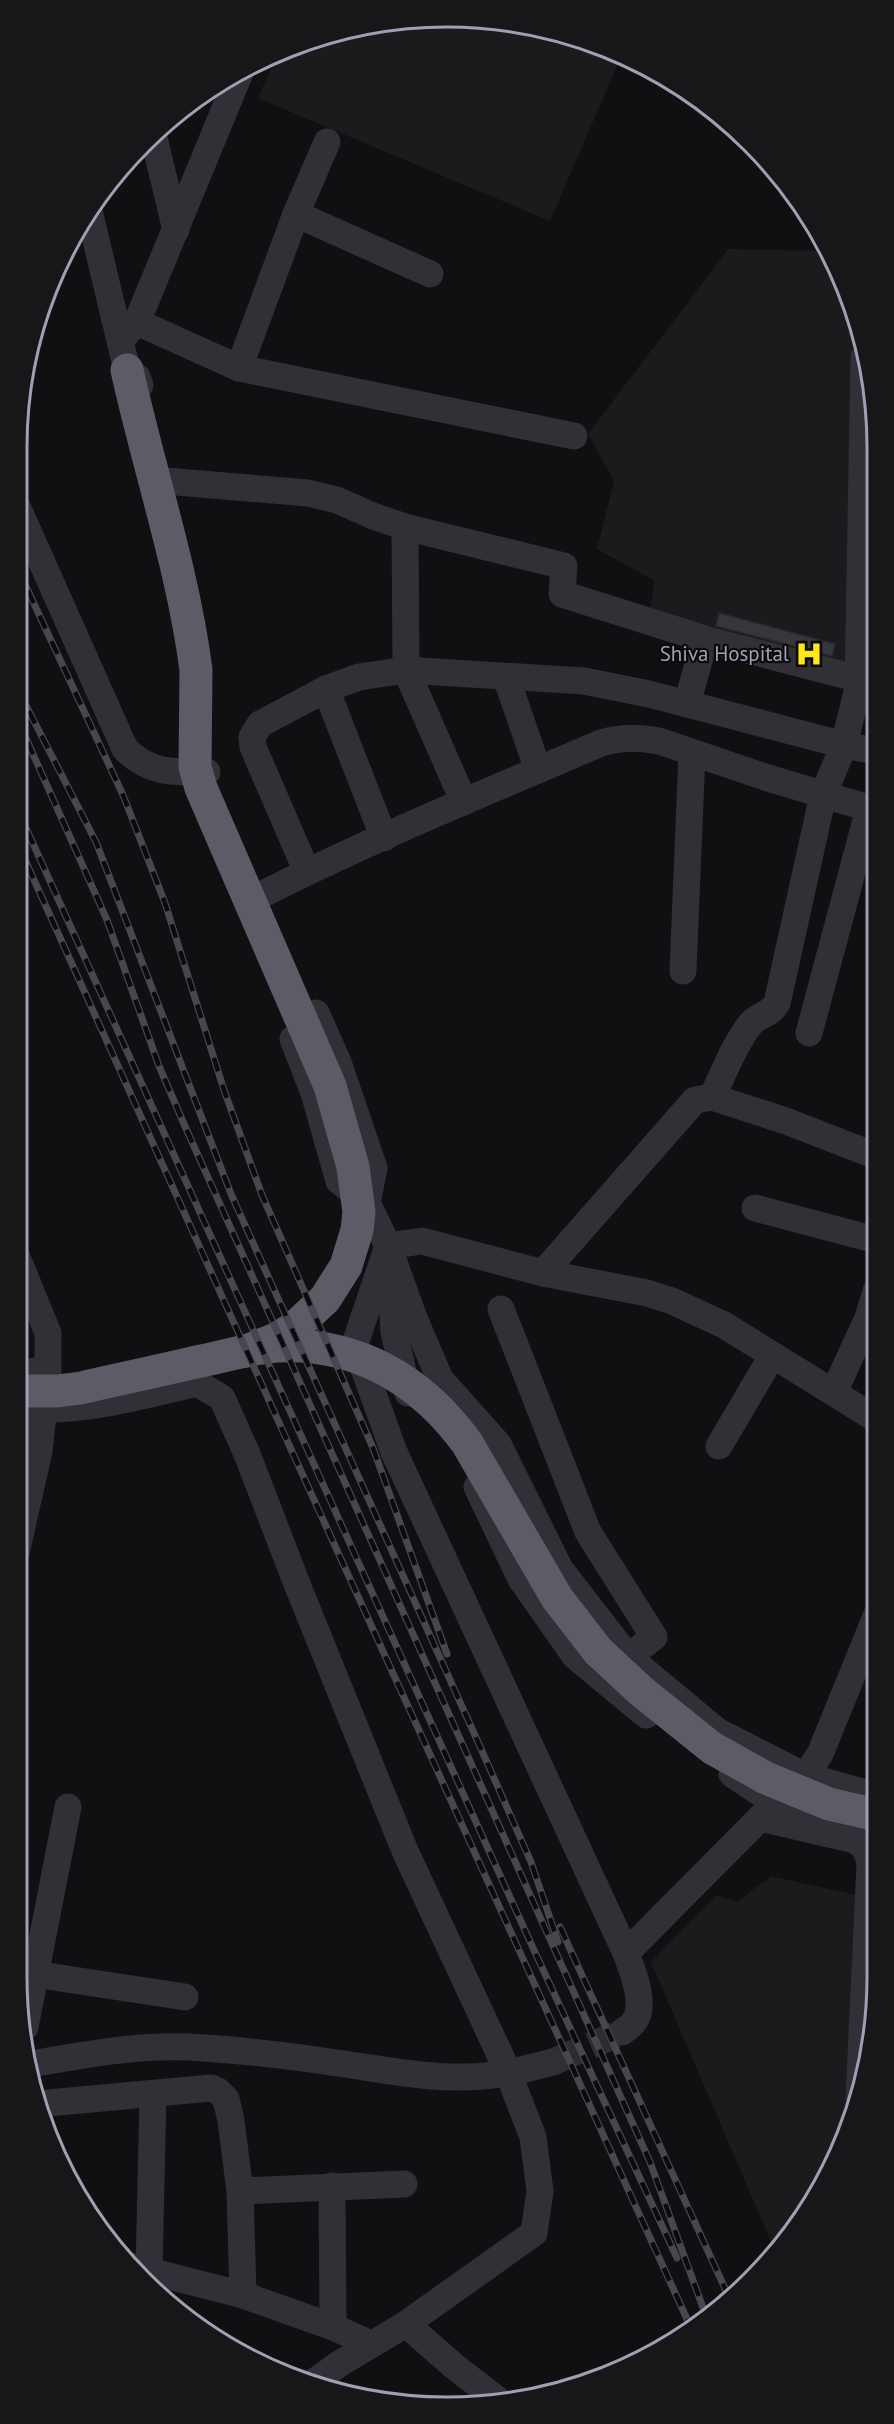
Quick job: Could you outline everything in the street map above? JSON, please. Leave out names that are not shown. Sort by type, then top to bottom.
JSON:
[{"type":"highway","points":[[128,345],[194,654],[196,670],[195,767],[201,788],[330,1086],[353,1167],[359,1212],[357,1230],[346,1266],[325,1299],[294,1328],[246,1352]]},
{"type":"highway","points":[[27,1391],[81,1388],[264,1348],[296,1346],[340,1352],[382,1368],[420,1392],[453,1424],[467,1443],[558,1598],[598,1651],[641,1691],[712,1748],[766,1778],[829,1804],[867,1812]]},
{"type":"street","points":[[234,85],[128,345],[120,383],[173,610],[183,666],[180,772],[188,798],[287,1025],[314,1093],[339,1181],[367,1203],[388,1246],[414,1318],[440,1379],[498,1444],[560,1569],[628,1657],[717,1731],[867,1810]]},
{"type":"street","points":[[239,368],[296,214],[327,142]]},
{"type":"street","points":[[155,145],[176,230]]},
{"type":"street","points":[[296,214],[430,274]]},
{"type":"street","points":[[92,223],[138,377],[207,660],[210,683],[207,772],[338,1062],[374,1168],[367,1203]]},
{"type":"street","points":[[128,345],[574,436]]},
{"type":"street","points":[[165,481],[308,493],[337,500],[373,516],[405,526],[564,566],[562,594],[705,639],[864,684]]},
{"type":"street","points":[[405,526],[406,670],[464,802]]},
{"type":"street","points":[[712,1097],[748,1027],[758,1018],[769,1014],[777,1003],[823,795],[844,745],[864,684],[867,527]]},
{"type":"street","points":[[27,529],[125,749],[136,760],[156,770],[207,772]]},
{"type":"street","points":[[687,704],[705,639]]},
{"type":"street","points":[[307,872],[254,747],[252,737],[260,724],[326,689],[359,677],[406,670],[584,681],[687,704],[867,749]]},
{"type":"street","points":[[506,677],[538,770]]},
{"type":"street","points":[[326,689],[384,838]]},
{"type":"street","points":[[263,894],[464,802],[619,737],[642,737],[867,808]]},
{"type":"street","points":[[683,971],[692,753]]},
{"type":"street","points":[[809,1033],[867,827]]},
{"type":"street","points":[[543,1273],[695,1100],[712,1097],[786,1121],[867,1152]]},
{"type":"street","points":[[755,1208],[867,1238]]},
{"type":"street","points":[[388,1246],[422,1241],[543,1273],[647,1293],[672,1301],[724,1325],[867,1413]]},
{"type":"street","points":[[388,1246],[394,1332],[407,1391],[473,1479],[528,1589],[575,1656],[648,1717],[767,1810],[855,1840],[867,1853]]},
{"type":"street","points":[[388,1246],[356,1344],[394,1452],[626,1953],[637,1983],[639,2012],[634,2022],[622,2032]]},
{"type":"street","points":[[27,1281],[48,1333],[48,1370],[39,1451],[27,1504]]},
{"type":"street","points":[[501,1309],[588,1532],[654,1637],[628,1657]]},
{"type":"street","points":[[834,1392],[867,1320]]},
{"type":"street","points":[[719,1446],[772,1356]]},
{"type":"street","points":[[27,1373],[48,1370]]},
{"type":"street","points":[[27,1409],[67,1410],[107,1405],[197,1383],[222,1398],[247,1454],[405,1851],[508,2072],[533,2137],[540,2191],[534,2233],[406,2324],[371,2344],[324,2379]]},
{"type":"street","points":[[805,1776],[820,1754],[867,1641]]},
{"type":"street","points":[[28,2007],[68,1807]]},
{"type":"street","points":[[767,1810],[834,1823],[867,1816]]},
{"type":"street","points":[[626,1953],[767,1810]]},
{"type":"street","points":[[862,2041],[867,1928]]},
{"type":"street","points":[[34,1974],[185,1997]]},
{"type":"street","points":[[36,2063],[102,2051],[201,2047],[281,2054],[428,2076],[470,2077],[508,2072],[553,2062]]},
{"type":"street","points":[[46,2103],[211,2088],[218,2091],[226,2099],[240,2192],[243,2295]]},
{"type":"street","points":[[139,2263],[153,2094]]},
{"type":"street","points":[[240,2192],[405,2184]]},
{"type":"street","points":[[332,2186],[333,2326]]},
{"type":"street","points":[[147,2271],[243,2295],[333,2326],[371,2344]]},
{"type":"street","points":[[406,2324],[490,2394]]},
{"type":"shaded area","points":[[420,28],[474,28],[529,35],[582,49],[618,63],[550,221],[258,98],[272,65],[286,59],[338,41]]},
{"type":"shaded area","points":[[728,249],[818,251],[845,312],[856,351],[853,664],[650,610],[655,581],[597,549],[614,481],[588,434]]},
{"type":"shaded area","points":[[771,1876],[860,1896],[862,2037],[853,2086],[824,2163],[811,2187],[772,2243],[651,1962],[716,1895],[737,1902]]},
{"type":"building","points":[[719,613],[835,644],[832,656],[716,626]]},
{"type":"tunnel","points":[[553,2062],[622,2032]]},
{"type":"railway","points":[[27,589],[123,795],[165,903],[224,1090],[262,1195],[373,1448],[447,1654]]},
{"type":"railway","points":[[27,707],[96,842],[231,1194],[531,1862],[558,1942]]},
{"type":"railway","points":[[27,741],[107,920],[159,1066],[184,1124],[650,2162],[704,2309]]},
{"type":"railway","points":[[27,830],[533,1948],[677,2258]]},
{"type":"railway","points":[[27,864],[688,2321]]},
{"type":"railway","points":[[560,1927],[726,2291]]},
{"type":"place","name":"Shiva Hospital","points":[[809,654]]}]
